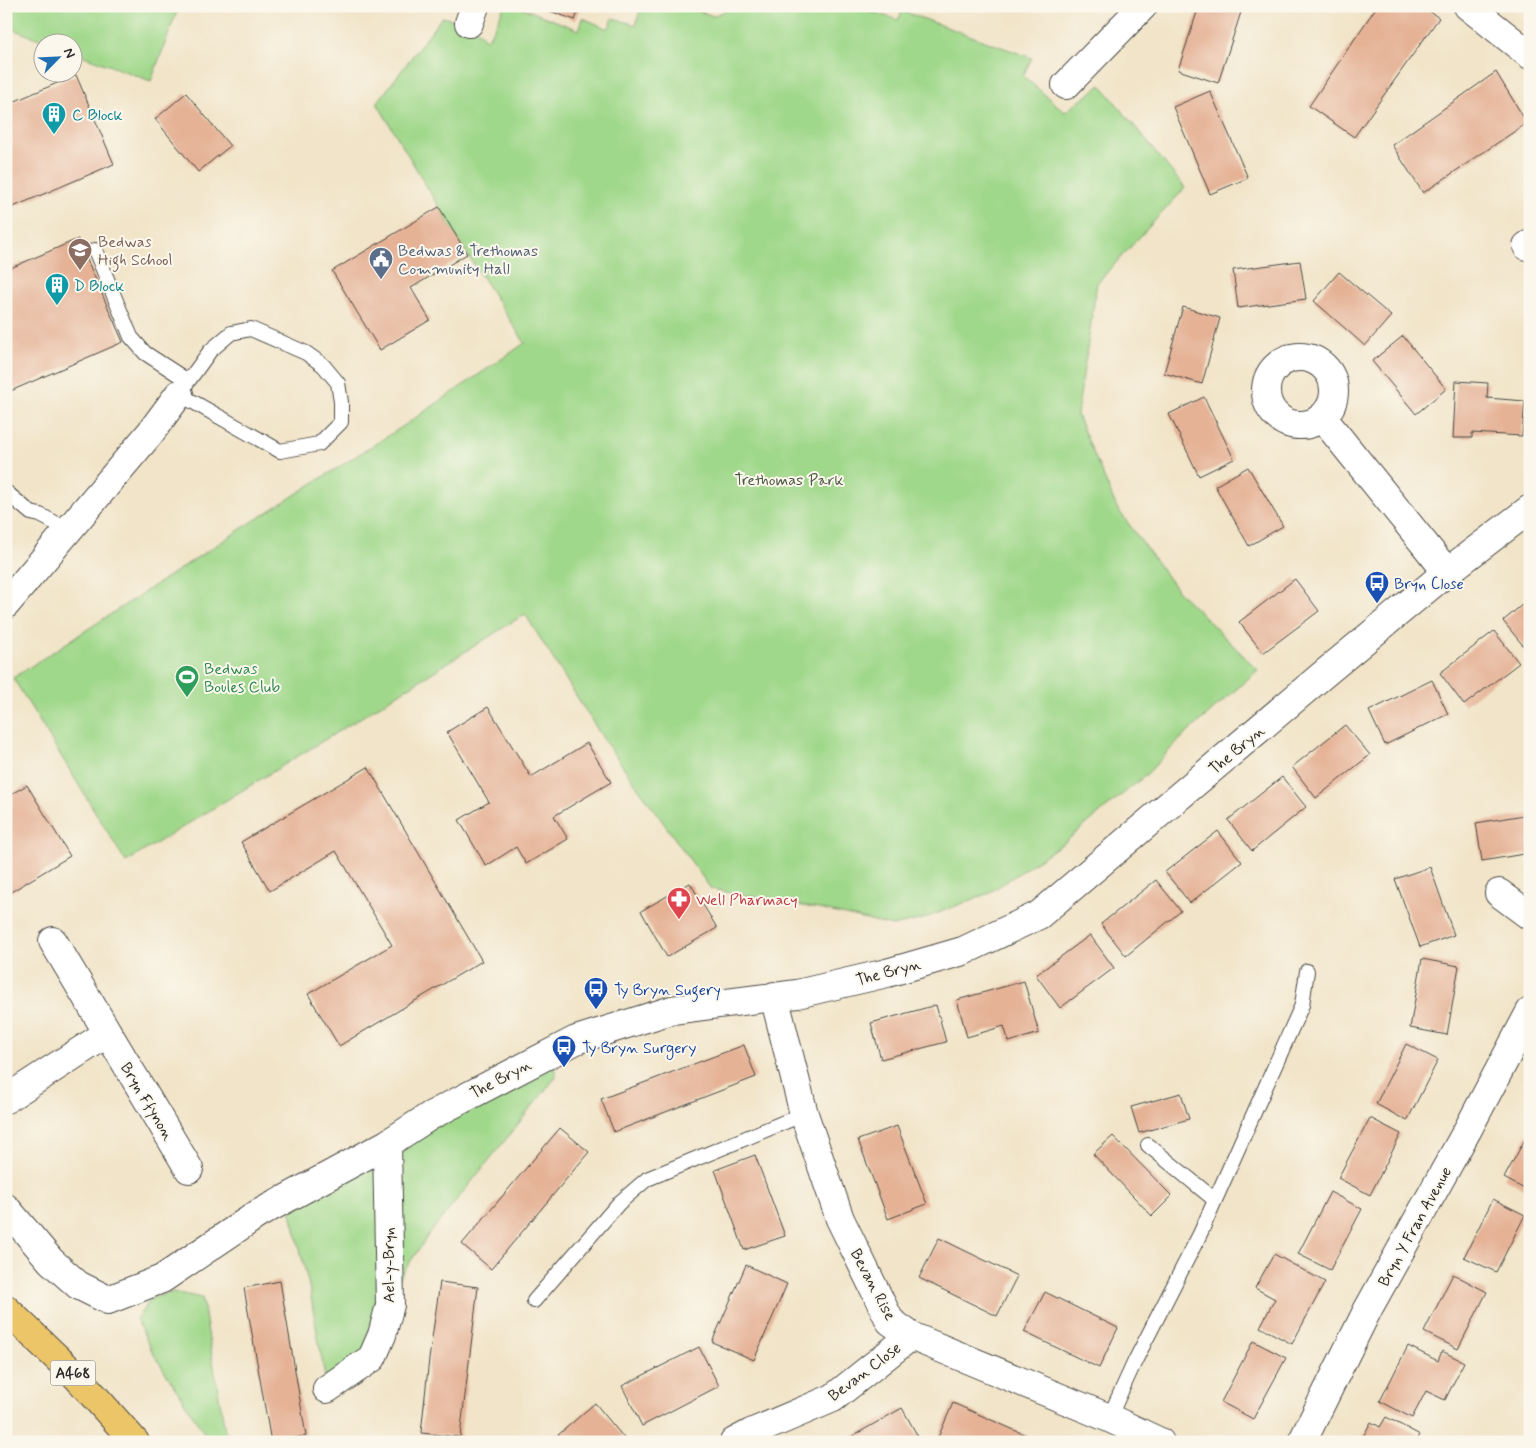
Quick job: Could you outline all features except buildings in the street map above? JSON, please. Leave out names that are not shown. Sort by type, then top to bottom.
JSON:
[{"type":"main road","name":"A468","points":[[6,1309],[78,1378],[135,1442]]},
{"type":"street","points":[[1066,85],[1143,6]]},
{"type":"street","points":[[1468,6],[1530,55]]},
{"type":"street","points":[[6,604],[151,432],[184,387]]},
{"type":"street","points":[[1322,417],[1447,572]]},
{"type":"street","name":"The Bryn","points":[[6,1208],[51,1261],[78,1285],[108,1300],[162,1279],[258,1214],[387,1144],[430,1116],[576,1040],[672,1010],[797,994],[887,973],[964,951],[1039,915],[1325,672],[1447,572],[1530,509]]},
{"type":"street","points":[[1499,893],[1530,916]]},
{"type":"street","name":"Bryn Ffynon","points":[[53,941],[189,1169]]},
{"type":"street","name":"Bevan Rise","points":[[774,996],[804,1114],[840,1219],[890,1321],[911,1336],[1109,1418],[1160,1442]]},
{"type":"street","name":"Bryn Y Fran Avenue","points":[[1302,1442],[1368,1309],[1468,1129],[1530,1012]]},
{"type":"street","points":[[6,1099],[108,1033]]},
{"type":"street","name":"Ael-y-Bryn","points":[[327,1389],[372,1358],[382,1334],[390,1305],[387,1144]]},
{"type":"street","name":"Bevan Close","points":[[734,1442],[751,1432],[833,1398],[911,1336]]},
{"type":"lane","points":[[95,250],[132,337],[145,353],[184,387],[280,451],[319,444],[341,422],[341,402],[338,383],[323,365],[306,353],[251,329],[232,333],[210,351],[184,387]]},
{"type":"lane","points":[[6,492],[31,513],[40,515],[69,530]]},
{"type":"lane","points":[[1109,1418],[1200,1234],[1302,1005],[1307,971]]},
{"type":"lane","points":[[534,1301],[619,1203],[647,1179],[804,1114]]},
{"type":"lane","points":[[1148,1146],[1215,1200]]},
{"type":"green space","points":[[6,6],[179,6],[151,81],[82,55],[82,32],[32,32],[32,36],[6,27]]},
{"type":"green space","name":"Trethomas Park","points":[[504,6],[517,6],[579,30],[583,18],[608,29],[613,18],[636,25],[641,6],[685,6],[713,16],[737,6],[854,6],[898,20],[902,11],[1032,58],[1023,76],[1065,112],[1101,85],[1185,188],[1097,283],[1077,415],[1117,508],[1177,590],[1258,670],[1176,743],[1147,774],[1065,842],[989,893],[920,920],[892,926],[824,910],[711,889],[604,740],[525,614],[126,862],[13,678],[241,529],[405,425],[525,343],[467,254],[377,103],[442,17],[469,23],[487,40]]},
{"type":"green space","points":[[556,1049],[556,1077],[427,1237],[390,1292],[382,1334],[327,1389],[309,1286],[287,1197]]},
{"type":"green space","points":[[173,1292],[202,1298],[227,1442],[210,1442],[153,1353],[136,1319],[152,1298]]},
{"type":"place","name":"C Block","points":[[54,135]]},
{"type":"place","name":"Bedwas High School","points":[[80,271]]},
{"type":"place","name":"Bedwas & Trethomas Community Hall","points":[[381,280]]},
{"type":"place","name":"D Block","points":[[57,306]]},
{"type":"place","name":"Bryn Close","points":[[1377,604]]},
{"type":"place","name":"Bedwas Boules Club","points":[[187,698]]},
{"type":"place","name":"Well Pharmacy","points":[[679,920]]},
{"type":"place","name":"Ty Bryn Sugery","points":[[596,1010]]},
{"type":"place","name":"Ty Bryn Surgery","points":[[564,1068]]}]
